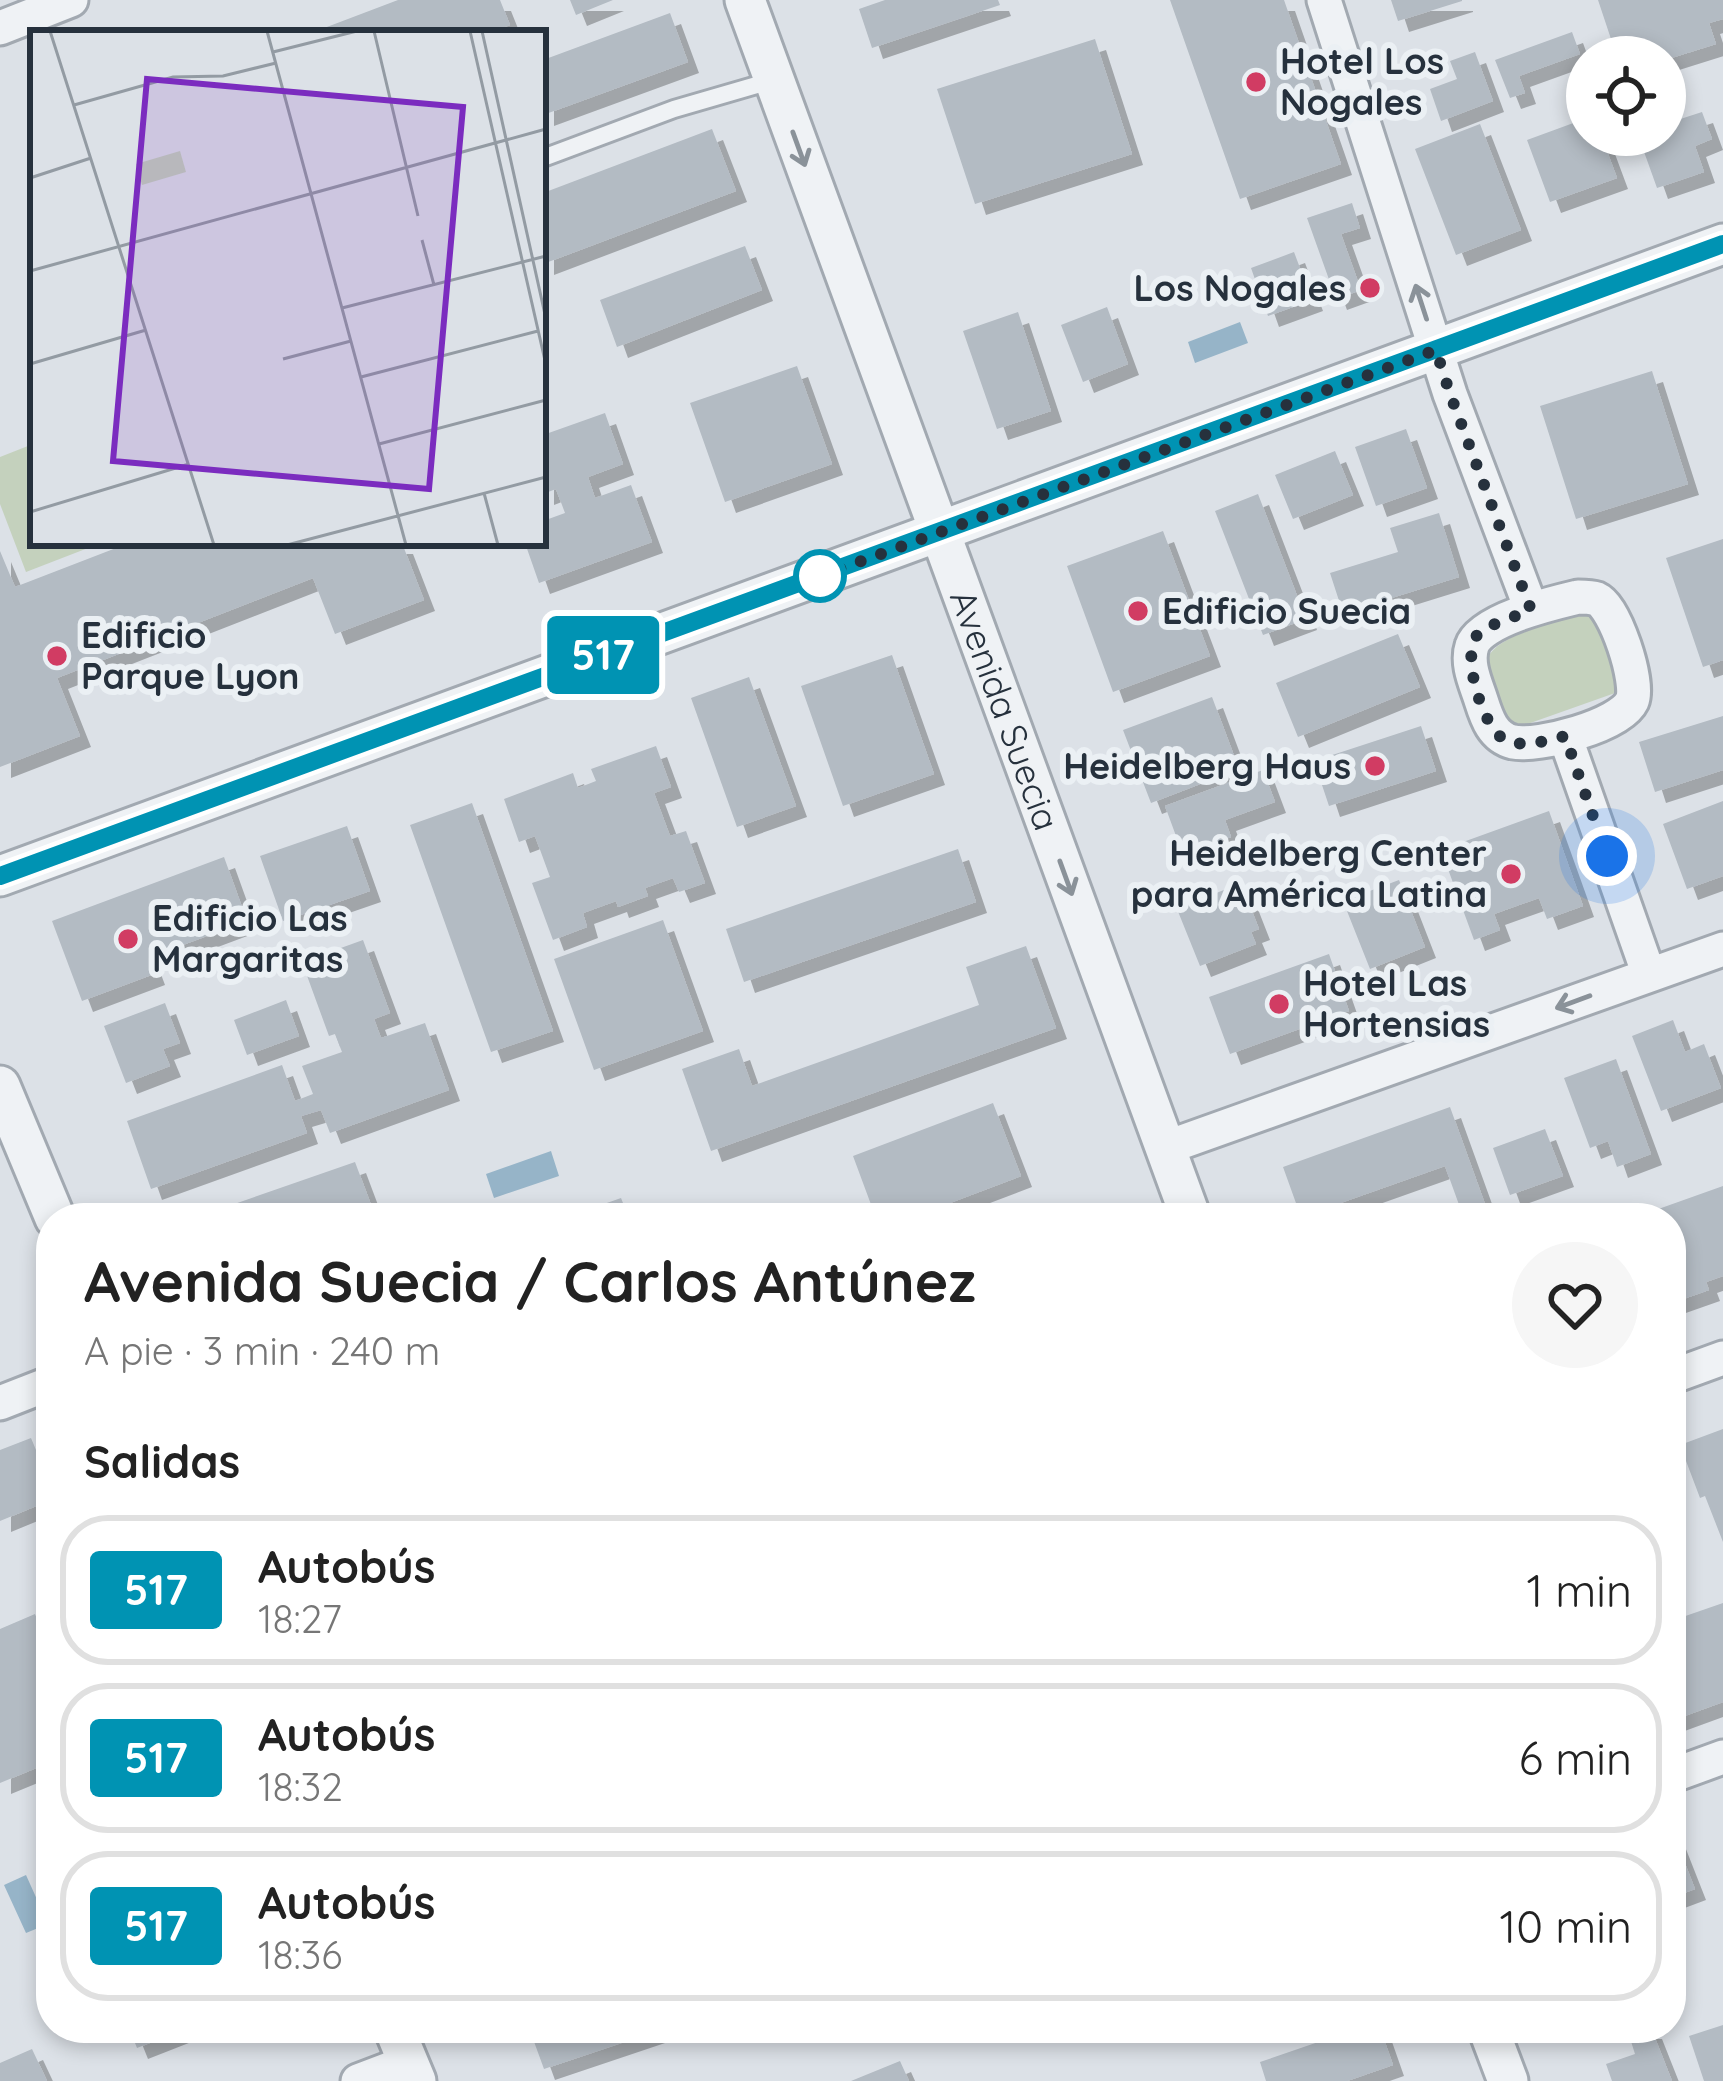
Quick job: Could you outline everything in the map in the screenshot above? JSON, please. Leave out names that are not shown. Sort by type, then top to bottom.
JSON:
[{"type":"street","points":[[0,28],[71,0]]},
{"type":"street","name":"Avenida Suecia","points":[[745,0],[1185,1203]]},
{"type":"street","points":[[1324,0],[1450,394],[1531,610]]},
{"type":"street","points":[[0,876],[1723,244]]},
{"type":"street","points":[[1578,597],[1598,599],[1610,611],[1635,677],[1632,700],[1617,717],[1565,736],[1526,745],[1503,739],[1488,722],[1470,649],[1478,634],[1531,610],[1578,597]]},
{"type":"street","points":[[1565,736],[1649,975]]},
{"type":"street","points":[[1165,1148],[1723,949]]},
{"type":"street","points":[[0,1086],[49,1203]]},
{"type":"street","points":[[1686,1372],[1723,1358]]},
{"type":"street","points":[[0,1403],[36,1390]]},
{"type":"street","points":[[1686,1770],[1723,1757]]},
{"type":"street","points":[[1494,2043],[1508,2081]]},
{"type":"street","points":[[358,2081],[406,2057]]},
{"type":"lane","points":[[546,157],[674,109],[774,80]]},
{"type":"green space","points":[[30,445],[30,546],[93,546],[26,572],[0,504],[0,457]]},
{"type":"green space","points":[[1579,614],[1594,616],[1624,678],[1615,693],[1522,726],[1502,718],[1488,675],[1491,653],[1512,637]]},
{"type":"water","points":[[1240,322],[1248,343],[1195,363],[1188,342]]},
{"type":"water","points":[[551,1151],[559,1176],[494,1198],[486,1174]]},
{"type":"water","points":[[26,1875],[36,1897],[36,1929],[26,1933],[4,1885]]},
{"type":"building","points":[[398,0],[500,0],[510,25],[496,30],[319,30]]},
{"type":"building","points":[[570,0],[613,0],[576,15]]},
{"type":"building","points":[[885,0],[998,0],[1000,5],[872,48],[859,9]]},
{"type":"building","name":"Hotel Los Nogales","points":[[1170,0],[1284,0],[1341,164],[1240,199]]},
{"type":"building","points":[[1391,0],[1462,0],[1462,1],[1398,21]]},
{"type":"building","points":[[1598,0],[1723,0],[1723,19],[1709,23],[1716,44],[1686,53],[1686,36],[1610,36]]},
{"type":"building","points":[[670,13],[688,62],[546,114],[546,59]]},
{"type":"building","points":[[1572,32],[1573,36],[1566,36],[1566,59],[1519,76],[1525,93],[1510,98],[1495,60]]},
{"type":"building","points":[[1095,39],[1132,154],[975,204],[937,89]]},
{"type":"building","points":[[1475,52],[1493,101],[1441,121],[1430,89],[1457,79],[1450,61]]},
{"type":"building","points":[[1702,112],[1712,139],[1695,146],[1704,172],[1657,188],[1646,156],[1686,156],[1686,117]]},
{"type":"building","points":[[1480,124],[1521,230],[1456,255],[1415,149]]},
{"type":"building","points":[[1566,126],[1566,156],[1609,156],[1617,178],[1550,202],[1527,140]]},
{"type":"building","points":[[712,129],[736,191],[546,263],[546,192]]},
{"type":"building","points":[[1352,203],[1360,228],[1341,234],[1361,290],[1336,299],[1307,218]]},
{"type":"building","points":[[745,246],[762,290],[617,347],[600,300]]},
{"type":"building","points":[[1294,252],[1312,300],[1268,316],[1251,268]]},
{"type":"building","points":[[1107,307],[1128,364],[1083,382],[1061,325]]},
{"type":"building","points":[[1018,312],[1051,411],[997,429],[963,331]]},
{"type":"building","points":[[797,366],[832,464],[725,502],[690,403]]},
{"type":"building","points":[[1652,371],[1688,484],[1576,519],[1540,406]]},
{"type":"building","points":[[605,413],[623,464],[588,477],[595,498],[631,485],[652,542],[539,583],[526,546],[546,546],[546,520],[565,513],[556,489],[546,493],[546,434]]},
{"type":"building","points":[[1406,429],[1427,488],[1376,506],[1355,447]]},
{"type":"building","points":[[1335,451],[1353,495],[1293,519],[1275,475]]},
{"type":"building","points":[[1258,494],[1306,619],[1263,635],[1215,511]]},
{"type":"building","points":[[1439,513],[1459,577],[1343,613],[1330,573],[1398,552],[1390,528]]},
{"type":"building","name":"Edificio Suecia","points":[[1163,531],[1210,656],[1113,692],[1067,566]]},
{"type":"building","points":[[1723,539],[1723,660],[1703,667],[1666,558]]},
{"type":"building","name":"Edificio Parque Lyon","points":[[121,546],[403,546],[424,600],[335,634],[313,578],[57,678],[80,736],[0,767],[0,551],[15,587]]},
{"type":"building","points":[[1398,634],[1420,687],[1298,737],[1276,683]]},
{"type":"building","points":[[892,655],[934,774],[843,806],[801,686]]},
{"type":"building","points":[[749,677],[796,806],[737,827],[691,698]]},
{"type":"building","points":[[1212,697],[1239,769],[1151,803],[1123,730]]},
{"type":"building","points":[[1723,716],[1723,770],[1655,792],[1639,742]]},
{"type":"building","name":"Heidelberg Haus","points":[[1421,726],[1436,771],[1329,806],[1314,761]]},
{"type":"building","points":[[656,746],[671,787],[654,793],[670,836],[686,831],[705,883],[679,892],[673,878],[645,888],[648,896],[583,913],[587,927],[553,940],[532,883],[550,877],[535,836],[519,842],[504,799],[573,773],[578,788],[596,781],[591,769]]},
{"type":"building","points":[[1263,770],[1275,802],[1225,820],[1231,837],[1183,855],[1165,806]]},
{"type":"building","points":[[1723,801],[1723,876],[1687,889],[1663,824]]},
{"type":"building","points":[[472,803],[553,1031],[491,1052],[410,825]]},
{"type":"building","name":"Heidelberg Center para América Latina","points":[[1549,811],[1583,906],[1547,919],[1539,898],[1494,914],[1500,930],[1474,940],[1441,850]]},
{"type":"building","points":[[347,826],[370,891],[283,921],[260,856]]},
{"type":"building","points":[[958,849],[976,902],[744,982],[726,929]]},
{"type":"building","name":"Edificio Las Margaritas","points":[[224,857],[247,921],[148,958],[154,974],[82,1001],[52,921]]},
{"type":"building","points":[[1399,880],[1425,947],[1370,969],[1343,901]]},
{"type":"building","points":[[1241,883],[1259,929],[1251,932],[1256,944],[1200,966],[1177,909]]},
{"type":"building","points":[[663,920],[703,1031],[594,1070],[554,959]]},
{"type":"building","points":[[363,940],[390,1013],[374,1019],[381,1038],[425,1023],[449,1090],[330,1133],[321,1110],[301,1116],[307,1133],[151,1189],[127,1121],[282,1065],[295,1101],[313,1094],[302,1066],[342,1052],[335,1034],[329,1036],[302,962]]},
{"type":"building","points":[[1026,946],[1056,1028],[711,1151],[682,1069],[739,1049],[752,1086],[979,1005],[966,967]]},
{"type":"building","name":"Hotel Las Hortensias","points":[[1329,954],[1349,1011],[1230,1054],[1209,997]]},
{"type":"building","points":[[286,1000],[299,1036],[247,1055],[234,1020]]},
{"type":"building","points":[[165,1003],[180,1043],[163,1049],[170,1066],[126,1083],[104,1026]]},
{"type":"building","points":[[1673,1020],[1685,1052],[1704,1044],[1721,1088],[1661,1111],[1632,1036]]},
{"type":"building","points":[[1616,1059],[1651,1154],[1617,1167],[1608,1141],[1590,1148],[1564,1078]]},
{"type":"building","points":[[993,1103],[1021,1176],[950,1203],[870,1203],[853,1156]]},
{"type":"building","points":[[1450,1107],[1485,1203],[1458,1203],[1445,1166],[1341,1203],[1296,1203],[1283,1167]]},
{"type":"building","points":[[1545,1129],[1563,1176],[1510,1195],[1493,1148]]},
{"type":"building","points":[[355,1162],[370,1203],[237,1203]]},
{"type":"building","points":[[1723,1186],[1723,1276],[1706,1282],[1709,1290],[1686,1298],[1686,1203],[1675,1203]]},
{"type":"building","points":[[1723,1429],[1723,1542],[1686,1461],[1686,1443]]},
{"type":"building","points":[[31,1438],[36,1450],[36,1506],[0,1521],[0,1450]]},
{"type":"building","points":[[1723,1603],[1723,1702],[1686,1716],[1686,1616]]},
{"type":"building","points":[[36,1616],[36,1768],[0,1783],[0,1629]]},
{"type":"building","points":[[1686,1866],[1695,1889],[1686,1892]]},
{"type":"building","points":[[1723,2025],[1723,2081],[1704,2081],[1689,2036]]},
{"type":"building","points":[[534,2043],[621,2043],[544,2069]]},
{"type":"building","points":[[1315,2043],[1385,2043],[1393,2065],[1347,2081],[1266,2081],[1260,2062]]},
{"type":"building","points":[[1632,2043],[1657,2043],[1672,2081],[1612,2081],[1606,2064],[1635,2054]]},
{"type":"building","points":[[32,2049],[47,2081],[0,2081],[0,2063]]},
{"type":"building","points":[[900,2061],[909,2081],[851,2081]]},
{"type":"bus line","name":"517","points":[[0,876],[1723,244]]},
{"type":"place","name":"Hotel Los Nogales","points":[[1256,82]]},
{"type":"place","name":"Los Nogales","points":[[1370,288]]},
{"type":"place","name":"Edificio Suecia","points":[[1138,611]]},
{"type":"place","name":"Edificio Parque Lyon","points":[[57,656]]},
{"type":"place","name":"Heidelberg Haus","points":[[1375,766]]},
{"type":"place","name":"Heidelberg Center para América Latina","points":[[1511,874]]},
{"type":"place","name":"Edificio Las Margaritas","points":[[128,939]]},
{"type":"place","name":"Hotel Las Hortensias","points":[[1279,1004]]},
{"type":"route","points":[[820,576],[810,580],[1436,350],[1531,610],[1478,634],[1470,649],[1488,722],[1503,739],[1526,745],[1565,736],[1607,856]]}]
